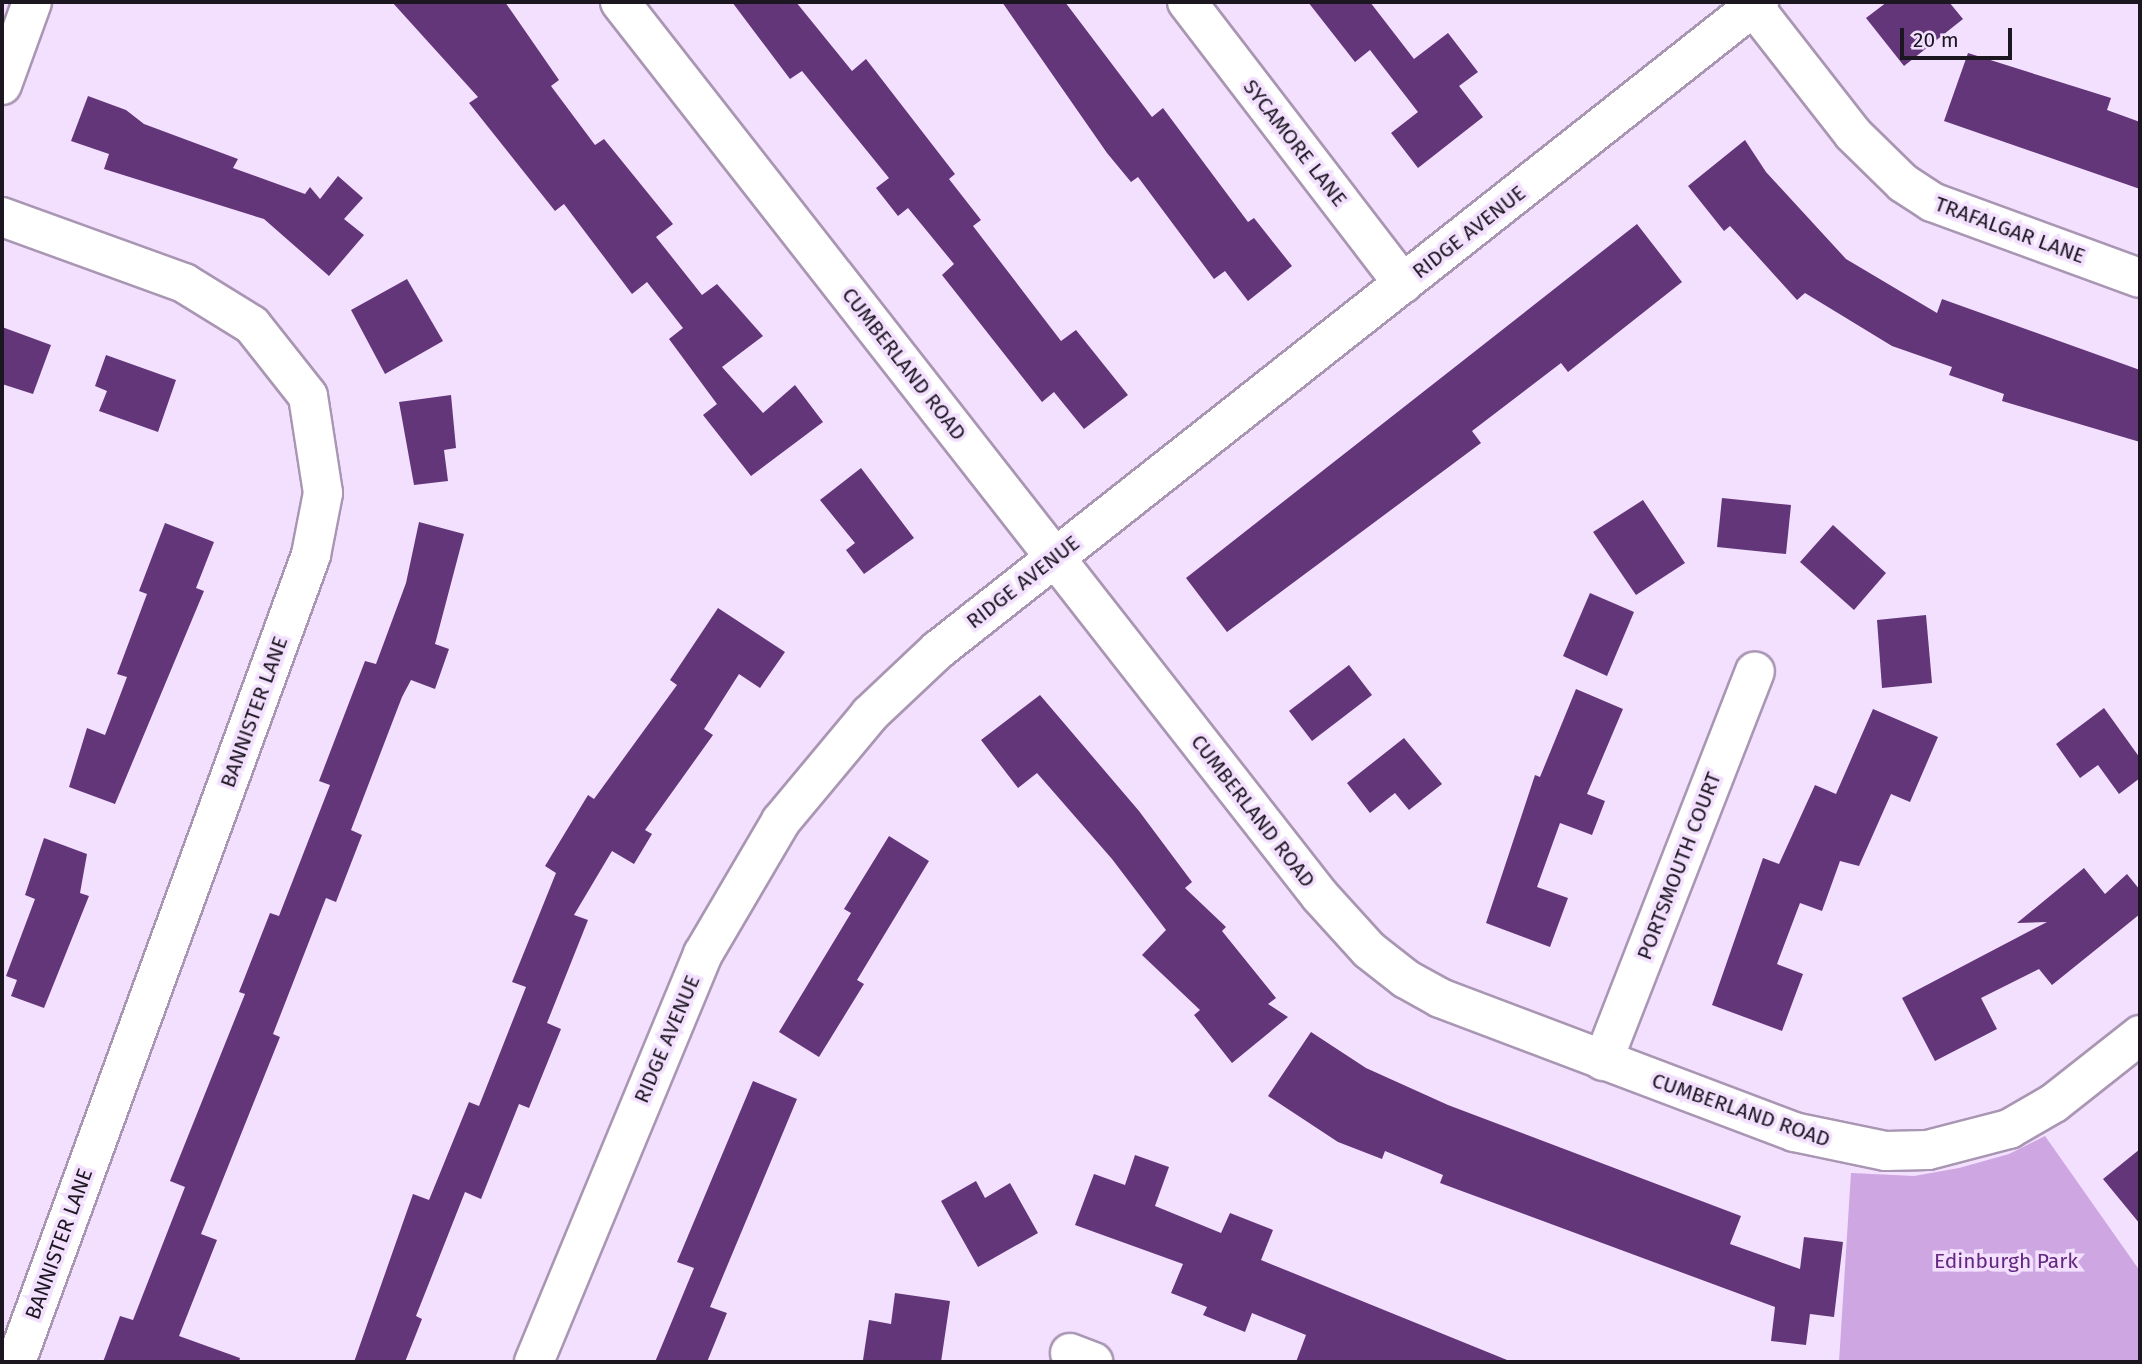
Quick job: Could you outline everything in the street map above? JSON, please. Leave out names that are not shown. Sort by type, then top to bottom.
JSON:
[{"type":"street","points":[[2,85],[32,2]]},
{"type":"street","name":"CUMBERLAND ROAD","points":[[620,2],[1320,897],[1369,950],[1440,998],[1603,1061],[1839,1145],[1928,1150],[2009,1129],[2054,1102],[2140,1035]]},
{"type":"street","name":"SYCAMORE LANE","points":[[1187,2],[1403,284]]},
{"type":"street","name":"RIDGE AVENUE","points":[[534,1362],[683,999],[753,864],[811,782],[870,714],[938,650],[1403,284],[1754,3]]},
{"type":"street","name":"TRAFALGAR LANE","points":[[1754,3],[1853,134],[1903,183],[1932,202],[2140,278]]},
{"type":"street","name":"BANNISTER LANE","points":[[2,217],[184,284],[252,325],[308,396],[323,493],[311,555],[16,1362]]},
{"type":"street","name":"PORTSMOUTH COURT","points":[[1603,1061],[1755,671]]},
{"type":"green space","name":"Edinburgh Park","points":[[2045,1136],[2140,1271],[2140,1362],[1839,1362],[1851,1173],[1914,1176],[1959,1168],[2009,1154]]},
{"type":"building","points":[[392,2],[505,2],[559,80],[551,86],[595,145],[604,139],[673,224],[656,237],[702,295],[717,284],[763,336],[722,367],[763,413],[795,385],[823,422],[751,476],[703,415],[717,404],[669,339],[683,328],[647,282],[632,294],[564,204],[555,211],[469,103],[478,97]]},
{"type":"building","points":[[732,2],[796,2],[852,71],[866,59],[955,174],[949,179],[981,220],[973,226],[1061,341],[1076,330],[1128,395],[1084,429],[1054,392],[1042,402],[942,275],[954,264],[908,208],[898,216],[876,188],[889,178],[802,71],[790,79]]},
{"type":"building","points":[[1002,2],[1065,2],[1152,117],[1163,108],[1248,222],[1254,218],[1292,266],[1248,301],[1225,271],[1214,279],[1138,177],[1131,182],[1107,153]]},
{"type":"building","points":[[1308,2],[1370,2],[1414,59],[1448,33],[1478,72],[1459,86],[1483,117],[1418,168],[1391,133],[1418,112],[1370,50],[1355,62]]},
{"type":"building","points":[[1887,2],[1949,2],[1963,19],[1904,66],[1866,18]]},
{"type":"building","points":[[1968,53],[2111,98],[2107,110],[2140,122],[2140,189],[1944,121]]},
{"type":"building","points":[[88,96],[126,110],[144,124],[238,159],[233,168],[305,194],[310,187],[320,199],[338,176],[363,198],[344,219],[364,235],[329,276],[264,219],[104,169],[109,154],[71,141]]},
{"type":"building","points":[[1745,140],[1766,172],[1846,259],[1937,313],[1942,299],[2140,370],[2140,442],[2002,401],[2004,394],[1949,375],[1952,367],[1892,346],[1805,293],[1797,300],[1730,226],[1724,231],[1688,186]]},
{"type":"building","points":[[1637,224],[1682,282],[1568,372],[1561,363],[1472,431],[1481,443],[1227,632],[1186,578]]},
{"type":"building","points":[[407,279],[443,341],[385,374],[351,310]]},
{"type":"building","points":[[2,327],[51,345],[33,394],[2,384]]},
{"type":"building","points":[[106,355],[176,380],[158,432],[99,411],[107,391],[95,386]]},
{"type":"building","points":[[451,395],[456,448],[444,450],[448,481],[414,485],[399,402]]},
{"type":"building","points":[[861,468],[914,538],[864,574],[846,550],[855,543],[820,500]]},
{"type":"building","points":[[1722,498],[1791,505],[1786,554],[1717,547]]},
{"type":"building","points":[[1643,500],[1685,563],[1636,595],[1593,532]]},
{"type":"building","points":[[419,522],[464,534],[435,644],[449,649],[435,689],[411,680],[402,697],[351,830],[362,835],[336,902],[326,898],[273,1034],[280,1037],[201,1234],[217,1240],[179,1336],[240,1358],[239,1362],[103,1362],[120,1316],[133,1320],[185,1187],[170,1181],[245,994],[239,992],[270,913],[279,916],[330,785],[319,781],[365,661],[376,664],[406,583]]},
{"type":"building","points":[[165,523],[214,542],[196,588],[204,591],[115,804],[69,787],[87,728],[105,735],[127,677],[117,674],[147,594],[139,591]]},
{"type":"building","points":[[1833,525],[1886,573],[1854,610],[1800,562]]},
{"type":"building","points":[[1590,593],[1634,612],[1607,676],[1563,656]]},
{"type":"building","points":[[718,608],[785,652],[760,688],[739,674],[704,729],[713,735],[645,830],[652,834],[634,864],[612,851],[574,915],[588,920],[547,1023],[561,1029],[529,1108],[519,1104],[481,1199],[465,1192],[416,1316],[422,1319],[405,1362],[354,1362],[413,1194],[429,1200],[469,1102],[479,1106],[526,987],[512,982],[556,873],[545,866],[588,795],[594,799],[677,685],[670,680]]},
{"type":"building","points":[[1926,615],[1932,683],[1882,688],[1877,620]]},
{"type":"building","points":[[1349,665],[1372,695],[1312,741],[1289,711]]},
{"type":"building","points":[[1576,689],[1623,709],[1587,794],[1605,801],[1592,835],[1560,823],[1537,887],[1568,898],[1550,947],[1486,923],[1535,775],[1540,777]]},
{"type":"building","points":[[1040,695],[1139,811],[1192,882],[1185,888],[1226,927],[1222,931],[1276,998],[1268,1004],[1288,1017],[1232,1063],[1194,1015],[1200,1010],[1142,955],[1166,930],[1112,859],[1037,773],[1018,788],[981,740]]},
{"type":"building","points":[[2104,708],[2140,758],[2140,778],[2119,794],[2098,765],[2080,778],[2056,744]]},
{"type":"building","points":[[1873,709],[1938,737],[1910,802],[1891,794],[1859,866],[1840,861],[1822,911],[1800,903],[1777,964],[1803,974],[1782,1031],[1712,1005],[1763,858],[1779,864],[1815,785],[1836,794]]},
{"type":"building","points":[[1404,738],[1442,784],[1409,810],[1395,793],[1370,813],[1347,783]]},
{"type":"building","points":[[889,836],[929,861],[857,980],[864,984],[819,1057],[779,1032],[851,913],[844,909]]},
{"type":"building","points":[[44,838],[87,854],[80,893],[89,896],[44,1008],[11,996],[17,980],[6,976],[35,899],[25,895]]},
{"type":"building","points":[[2084,868],[2105,894],[2127,874],[2140,890],[2140,914],[2052,985],[2039,969],[1981,998],[1997,1029],[1935,1061],[1902,998],[2047,922],[2017,923]]},
{"type":"building","points":[[1311,1032],[1366,1068],[1448,1105],[1741,1216],[1730,1244],[1800,1269],[1804,1237],[1843,1242],[1834,1317],[1810,1314],[1806,1345],[1771,1341],[1775,1307],[1440,1183],[1443,1175],[1385,1151],[1382,1159],[1338,1142],[1268,1096]]},
{"type":"building","points":[[753,1081],[797,1099],[710,1307],[727,1313],[707,1362],[655,1362],[694,1268],[677,1262]]},
{"type":"building","points":[[2140,1149],[2140,1224],[2103,1179]]},
{"type":"building","points":[[1135,1155],[1169,1167],[1155,1206],[1221,1233],[1230,1213],[1273,1230],[1261,1260],[1512,1362],[1296,1362],[1306,1335],[1252,1313],[1245,1332],[1203,1315],[1207,1307],[1171,1293],[1183,1264],[1075,1225],[1094,1174],[1125,1185]]},
{"type":"building","points":[[976,1181],[985,1198],[1010,1183],[1038,1233],[978,1267],[941,1201]]},
{"type":"building","points":[[895,1293],[950,1301],[941,1362],[863,1360],[869,1320],[891,1324]]}]
